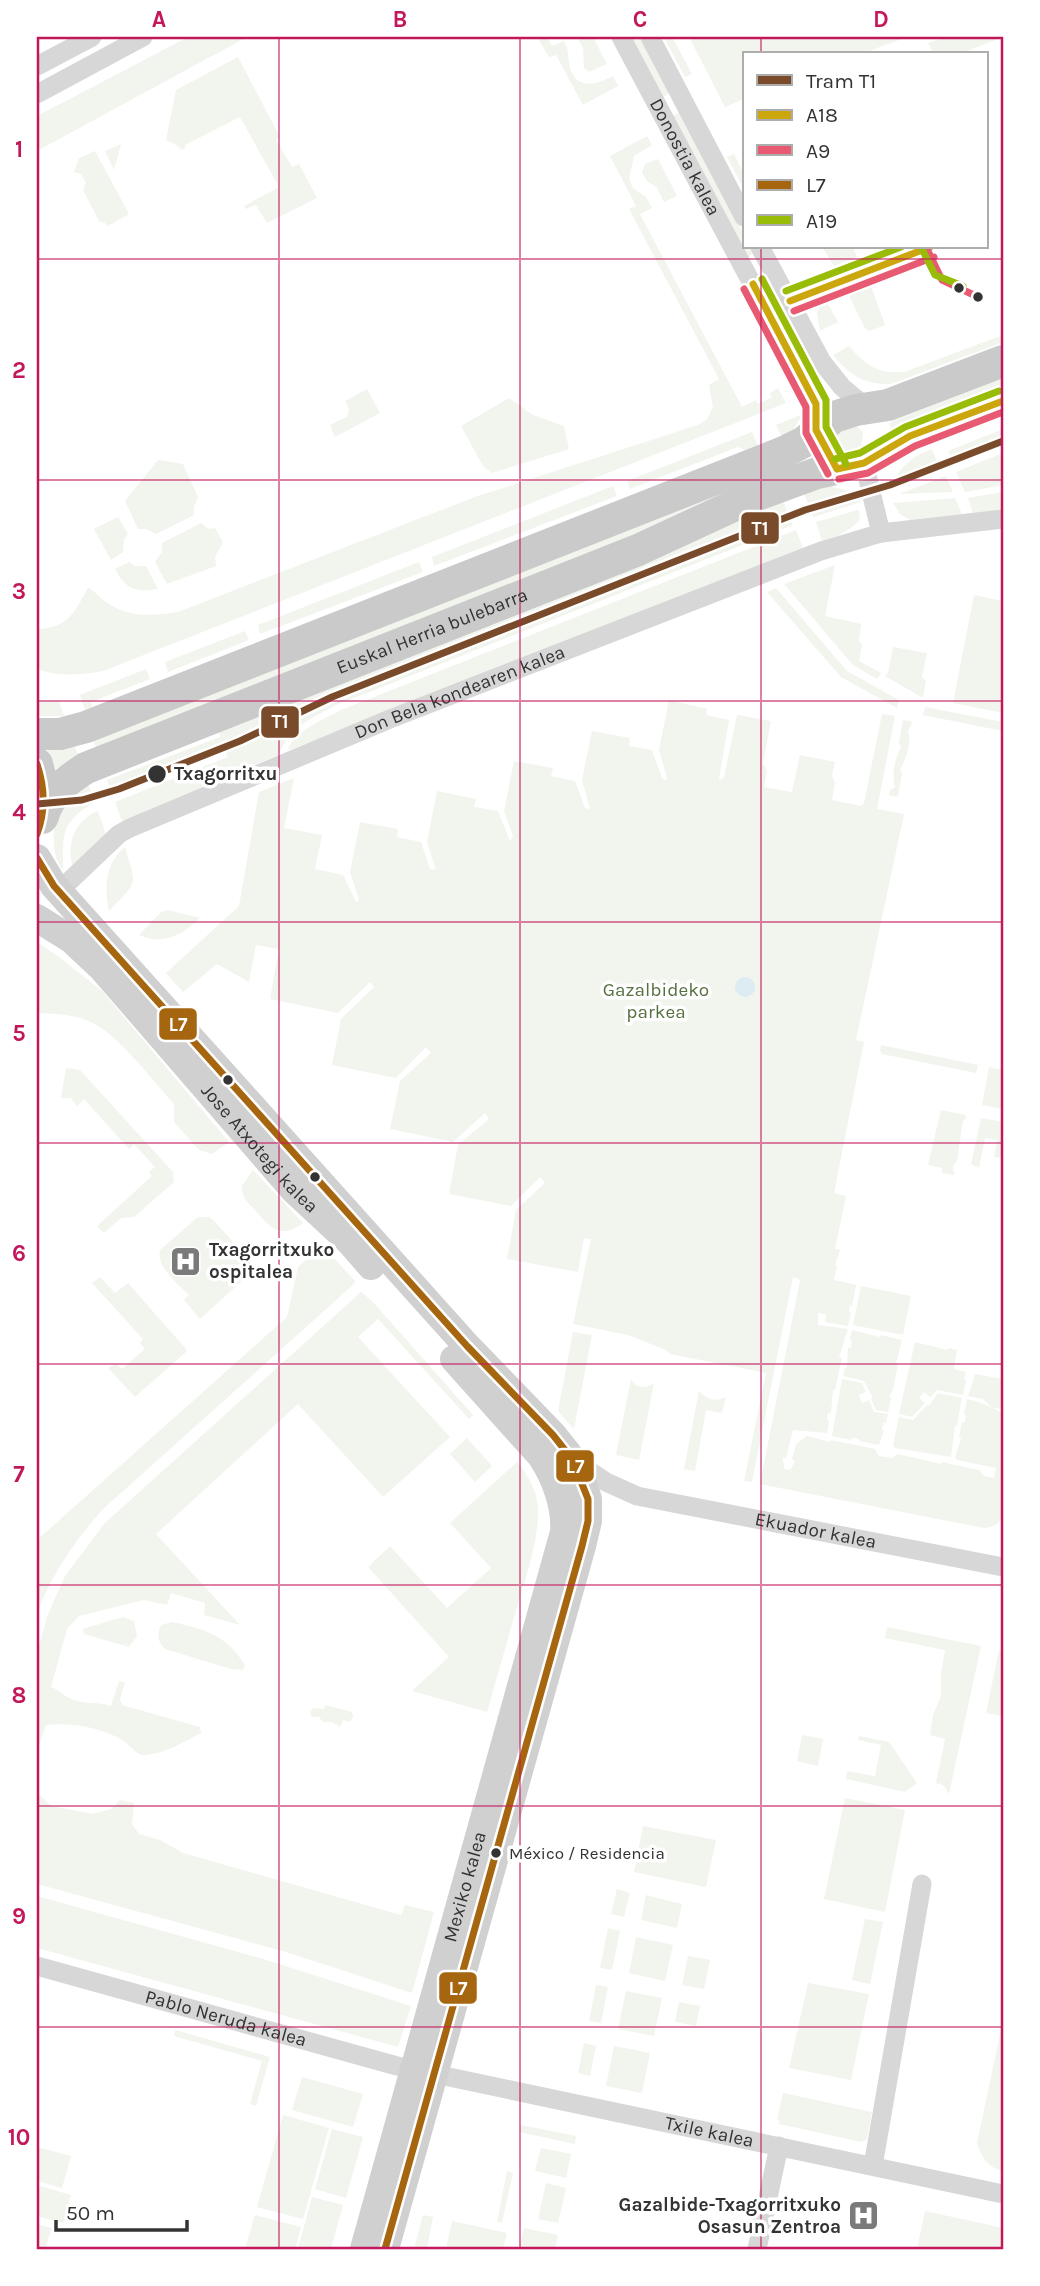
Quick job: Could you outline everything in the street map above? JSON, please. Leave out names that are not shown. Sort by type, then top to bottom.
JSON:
[{"type":"main road","name":"Euskal Herria bulebarra","points":[[37,734],[60,734],[86,727],[771,457],[804,442],[834,418],[888,405],[1003,361]]},
{"type":"main road","name":"Euskal Herria bulebarra","points":[[40,825],[46,804],[62,785],[86,768],[638,550],[757,495],[817,473],[851,466],[909,436],[1003,401]]},
{"type":"main road","points":[[816,430],[851,466]]},
{"type":"main road","points":[[37,764],[44,795],[40,825]]},
{"type":"main road","name":"Jose Atxotegi kalea","points":[[37,858],[44,873],[59,891],[467,1346],[554,1435],[572,1459],[588,1499]]},
{"type":"main road","name":"Jose Atxotegi kalea","points":[[37,918],[72,940],[102,968],[293,1190],[351,1243],[541,1456],[556,1486],[565,1524]]},
{"type":"main road","name":"Mexiko kalea","points":[[364,2249],[424,2072],[582,1546],[588,1521],[588,1499]]},
{"type":"main road","name":"Mexiko kalea","points":[[385,2249],[424,2072],[565,1524]]},
{"type":"street","points":[[37,93],[143,37]]},
{"type":"street","name":"Donostia kalea","points":[[621,37],[816,404],[816,430]]},
{"type":"street","name":"Donostia kalea","points":[[650,37],[743,215]]},
{"type":"street","points":[[37,66],[83,39]]},
{"type":"street","points":[[761,248],[827,369],[842,387],[867,408]]},
{"type":"street","points":[[851,466],[881,533]]},
{"type":"street","name":"Don Bela kondearen kalea","points":[[59,891],[119,834],[390,719],[821,551],[881,533],[1003,519]]},
{"type":"street","name":"Ekuador kalea","points":[[572,1459],[606,1482],[629,1493]]},
{"type":"street","name":"Ekuador kalea","points":[[588,1499],[607,1494],[629,1493],[1003,1567]]},
{"type":"street","points":[[565,1524],[575,1507],[588,1499]]},
{"type":"street","points":[[873,2166],[922,1884]]},
{"type":"street","name":"Pablo Neruda kalea","points":[[37,1966],[424,2072]]},
{"type":"street","name":"Txile kalea","points":[[424,2072],[1003,2194]]},
{"type":"street","points":[[757,2249],[779,2147]]},
{"type":"green space","points":[[188,37],[247,37],[37,151],[37,116]]},
{"type":"green space","points":[[537,37],[547,37],[552,46],[564,41],[570,68],[578,80],[588,84],[613,76],[618,86],[583,105],[556,55],[549,57]]},
{"type":"green space","points":[[577,37],[593,37],[607,64],[589,72],[584,68],[583,48]]},
{"type":"green space","points":[[630,37],[640,37],[670,93],[663,97]]},
{"type":"green space","points":[[664,37],[672,37],[692,74],[685,77]]},
{"type":"green space","points":[[689,37],[907,37],[866,52],[743,52],[743,99],[725,107]]},
{"type":"green space","points":[[946,37],[1003,37],[965,52],[933,52],[928,43]]},
{"type":"green space","points":[[238,57],[280,137],[276,140],[292,167],[299,164],[317,198],[267,223],[256,205],[246,209],[244,206],[279,187],[240,117],[185,145],[186,148],[181,150],[166,140],[176,90]]},
{"type":"green space","points":[[680,112],[743,232],[743,248],[752,248],[754,252],[748,258],[673,116]]},
{"type":"green space","points":[[647,136],[652,145],[634,156],[629,179],[633,188],[646,197],[652,208],[640,214],[742,407],[756,400],[758,404],[772,397],[770,393],[778,388],[786,403],[103,671],[70,674],[37,669],[37,629],[56,626],[69,618],[88,588],[123,611],[150,615],[178,612],[475,497],[698,425],[707,419],[713,407],[709,385],[719,379],[629,209],[636,206],[610,156]]},
{"type":"green space","points":[[121,144],[114,170],[105,151]]},
{"type":"green space","points":[[95,151],[129,214],[108,226],[99,221],[83,190],[86,183],[81,174],[74,172],[79,158]]},
{"type":"green space","points":[[734,154],[743,172],[743,187],[727,157]]},
{"type":"green space","points":[[658,159],[677,196],[664,202],[657,188],[647,181],[642,173],[645,164]]},
{"type":"green space","points":[[823,248],[853,248],[857,257],[834,266]]},
{"type":"green space","points":[[870,283],[885,325],[869,331],[850,298],[851,292]]},
{"type":"green space","points":[[824,297],[838,322],[820,331],[817,313]]},
{"type":"green space","points":[[775,310],[784,310],[802,343],[795,346]]},
{"type":"green space","points":[[1003,335],[1003,342],[891,384],[865,381],[845,368],[833,355],[849,346],[873,367],[887,372],[904,372]]},
{"type":"green space","points":[[812,363],[830,396],[826,400],[806,367]]},
{"type":"green space","points":[[1003,377],[1003,388],[891,429],[891,422]]},
{"type":"green space","points":[[367,389],[380,413],[335,437],[330,425],[347,417],[349,410],[345,401]]},
{"type":"green space","points":[[509,398],[533,415],[564,426],[569,449],[492,473],[483,466],[461,426]]},
{"type":"green space","points":[[803,414],[793,430],[782,437],[776,425]]},
{"type":"green space","points":[[853,426],[863,433],[861,448],[842,453],[834,445],[834,435]]},
{"type":"green space","points":[[1003,429],[1003,445],[954,465],[948,451]]},
{"type":"green space","points":[[752,432],[758,446],[746,450],[738,447],[630,489],[627,481]]},
{"type":"green space","points":[[932,449],[940,470],[891,490],[897,475],[906,464]]},
{"type":"green space","points":[[1003,453],[1003,485],[965,492],[956,472]]},
{"type":"green space","points":[[158,460],[183,464],[198,497],[194,515],[156,534],[146,529],[138,529],[125,501]]},
{"type":"green space","points":[[770,470],[649,533],[97,751],[92,736]]},
{"type":"green space","points":[[946,476],[953,492],[899,494]]},
{"type":"green space","points":[[613,486],[617,496],[434,566],[432,557]]},
{"type":"green space","points":[[830,486],[849,491],[861,502],[813,517],[803,491]]},
{"type":"green space","points":[[1003,492],[1003,510],[973,514],[968,498]]},
{"type":"green space","points":[[955,498],[962,514],[910,520],[900,514],[893,503]]},
{"type":"green space","points":[[782,499],[793,525],[336,705],[295,730],[288,737],[279,755],[230,774],[222,787],[123,825],[115,802],[228,757],[225,751],[112,795],[107,780],[220,737],[218,729]]},
{"type":"green space","points":[[859,510],[860,519],[852,527],[822,541],[816,522]]},
{"type":"green space","points":[[118,517],[128,534],[124,540],[123,552],[111,560],[94,529]]},
{"type":"green space","points":[[201,523],[208,529],[215,528],[223,542],[215,557],[216,566],[167,584],[155,562],[162,552],[162,543]]},
{"type":"green space","points":[[796,530],[803,548],[290,750],[288,748],[305,730],[341,710]]},
{"type":"green space","points":[[129,562],[134,566],[146,566],[158,589],[138,590],[127,585],[115,569]]},
{"type":"green space","points":[[419,562],[423,572],[260,634],[258,625]]},
{"type":"green space","points":[[835,565],[825,616],[861,624],[859,641],[862,645],[859,661],[881,673],[877,679],[853,665],[784,584]]},
{"type":"green space","points":[[776,588],[847,671],[899,700],[897,708],[841,677],[767,592]]},
{"type":"green space","points":[[974,595],[1003,601],[1003,713],[953,703]]},
{"type":"green space","points":[[245,631],[249,640],[168,672],[165,662]]},
{"type":"green space","points":[[893,647],[927,653],[922,677],[926,681],[923,698],[885,676]]},
{"type":"green space","points":[[146,669],[150,679],[91,702],[92,707],[85,710],[80,695]]},
{"type":"green space","name":"Gazalbideko parkea","points":[[669,700],[707,709],[706,715],[729,720],[719,779],[724,777],[737,715],[771,721],[763,763],[767,770],[764,787],[792,792],[800,755],[835,762],[832,800],[861,806],[864,803],[882,714],[895,716],[877,809],[904,814],[856,1040],[864,1042],[834,1193],[846,1196],[835,1249],[840,1250],[834,1280],[856,1285],[848,1326],[825,1322],[826,1314],[818,1313],[818,1325],[848,1329],[839,1357],[842,1358],[833,1390],[831,1413],[828,1413],[827,1433],[793,1430],[786,1458],[783,1458],[784,1469],[790,1470],[795,1462],[792,1459],[796,1444],[807,1436],[875,1449],[879,1456],[892,1458],[898,1454],[979,1470],[984,1476],[994,1478],[996,1468],[955,1458],[962,1422],[965,1422],[967,1399],[971,1400],[1003,1414],[1003,1516],[1000,1522],[993,1526],[984,1528],[760,1484],[800,1280],[793,1277],[752,1482],[744,1481],[766,1373],[670,1354],[628,1335],[573,1324],[591,1239],[584,1238],[578,1272],[507,1259],[516,1210],[545,1183],[540,1177],[511,1206],[449,1194],[458,1145],[489,1119],[485,1113],[453,1142],[390,1129],[400,1081],[431,1053],[426,1047],[396,1078],[332,1065],[341,1019],[374,987],[370,982],[338,1013],[270,999],[279,949],[256,945],[249,982],[217,964],[183,992],[166,973],[239,906],[259,792],[294,778],[284,828],[322,835],[315,869],[343,875],[356,902],[359,900],[350,872],[360,822],[398,829],[397,837],[421,842],[430,869],[436,870],[427,842],[437,791],[476,799],[474,807],[498,811],[510,841],[513,836],[504,811],[514,761],[553,768],[551,776],[575,781],[585,808],[590,809],[582,780],[592,731],[630,738],[629,746],[652,750],[662,778],[667,779],[659,750]]},
{"type":"green space","points":[[59,701],[64,716],[37,716],[37,702]]},
{"type":"green space","points":[[925,707],[1003,722],[1003,731],[923,715]]},
{"type":"green space","points":[[903,720],[913,722],[908,731],[908,751],[900,769],[902,773],[898,797],[889,795],[890,790],[895,787],[895,762],[901,747],[899,743]]},
{"type":"green space","points":[[73,742],[79,757],[53,771],[42,747]]},
{"type":"green space","points":[[87,781],[95,802],[69,823],[64,838],[63,870],[54,849],[55,824],[62,806]]},
{"type":"green space","points":[[98,811],[106,835],[72,865],[74,833],[84,820]]},
{"type":"green space","points":[[125,847],[132,870],[132,883],[109,911],[107,894],[110,868],[118,853]]},
{"type":"green space","points":[[168,910],[200,918],[172,937],[156,939],[139,935],[161,912]]},
{"type":"green space","points":[[37,942],[102,991],[229,1142],[212,1154],[199,1150],[174,1122],[174,1104],[124,1047],[91,1022],[78,1017],[37,1013]]},
{"type":"green space","points":[[881,1045],[978,1065],[976,1073],[882,1054]]},
{"type":"green space","points":[[989,1067],[1003,1070],[1003,1109],[982,1105]]},
{"type":"green space","points":[[66,1068],[80,1070],[173,1172],[174,1182],[134,1217],[121,1218],[104,1233],[97,1226],[152,1176],[149,1172],[155,1167],[134,1144],[129,1149],[84,1099],[77,1106],[71,1098],[61,1098]]},
{"type":"green space","points":[[941,1110],[966,1115],[957,1161],[953,1166],[954,1175],[942,1173],[942,1168],[928,1165]]},
{"type":"green space","points":[[981,1118],[1003,1122],[1001,1158],[994,1157],[997,1140],[985,1138],[979,1168],[971,1164]]},
{"type":"green space","points":[[253,1170],[303,1223],[288,1231],[276,1230],[247,1202],[242,1186]]},
{"type":"green space","points":[[198,1217],[209,1217],[214,1221],[255,1266],[255,1269],[200,1319],[184,1300],[189,1295],[169,1275],[160,1256],[160,1250]]},
{"type":"green space","points":[[322,1245],[355,1281],[354,1284],[102,1510],[65,1559],[37,1613],[37,1540],[287,1317],[298,1267]]},
{"type":"green space","points":[[100,1277],[115,1293],[128,1283],[186,1349],[186,1352],[135,1397],[108,1368],[116,1364],[122,1369],[145,1349],[140,1343],[143,1339],[92,1283]]},
{"type":"green space","points":[[861,1286],[911,1296],[903,1335],[853,1325]]},
{"type":"green space","points":[[361,1292],[473,1415],[469,1419],[378,1319],[358,1337],[450,1437],[383,1497],[298,1404],[156,1534],[240,1625],[204,1615],[205,1603],[171,1593],[167,1605],[144,1600],[79,1616],[67,1629],[51,1687],[76,1701],[111,1706],[119,1681],[125,1683],[120,1699],[122,1705],[200,1727],[201,1733],[167,1750],[142,1755],[124,1741],[96,1729],[66,1724],[46,1725],[37,1751],[37,1652],[48,1614],[65,1576],[105,1523]]},
{"type":"green space","points":[[852,1330],[902,1340],[888,1412],[876,1410],[864,1381],[843,1376],[847,1367],[848,1348],[851,1348]]},
{"type":"green space","points":[[573,1332],[592,1335],[574,1429],[558,1411]]},
{"type":"green space","points":[[915,1342],[957,1350],[954,1369],[966,1372],[966,1380],[963,1395],[937,1390],[930,1397],[924,1392],[919,1398],[925,1403],[912,1417],[899,1414]]},
{"type":"green space","points":[[975,1374],[1003,1379],[1003,1402],[1000,1409],[991,1407],[983,1399],[968,1396]]},
{"type":"green space","points":[[631,1379],[641,1387],[654,1383],[639,1460],[616,1455]]},
{"type":"green space","points":[[842,1379],[862,1383],[866,1392],[859,1395],[862,1403],[869,1400],[874,1412],[888,1414],[886,1423],[883,1423],[884,1431],[879,1445],[859,1439],[832,1436]]},
{"type":"green space","points":[[699,1391],[711,1399],[726,1397],[722,1413],[706,1410],[695,1471],[684,1469]]},
{"type":"green space","points":[[938,1393],[962,1398],[951,1457],[895,1448],[893,1445],[899,1417],[913,1420],[929,1406]]},
{"type":"green space","points":[[467,1438],[492,1466],[475,1482],[450,1454]]},
{"type":"green space","points":[[517,1462],[536,1495],[537,1526],[529,1568],[487,1712],[412,1691],[449,1657],[368,1567],[390,1546],[447,1608],[491,1568],[450,1523]]},
{"type":"green space","points":[[123,1617],[134,1621],[137,1636],[129,1647],[84,1634],[83,1629]]},
{"type":"green space","points":[[172,1622],[195,1627],[222,1640],[245,1665],[243,1670],[231,1669],[165,1649],[159,1641],[159,1632],[161,1625]]},
{"type":"green space","points":[[887,1627],[981,1646],[949,1794],[943,1785],[936,1783],[945,1739],[930,1735],[933,1715],[941,1696],[945,1650],[885,1638]]},
{"type":"green space","points":[[999,1650],[1003,1651],[1003,1716],[986,1713]]},
{"type":"green space","points":[[325,1705],[352,1712],[353,1717],[349,1722],[343,1720],[340,1727],[332,1722],[323,1722],[319,1717],[312,1717],[310,1712],[313,1708],[324,1709]]},
{"type":"green space","points":[[802,1735],[823,1739],[818,1766],[797,1761]]},
{"type":"green space","points":[[859,1736],[889,1742],[917,1783],[905,1792],[846,1779],[847,1771],[875,1776],[881,1745],[858,1740]]},
{"type":"green space","points":[[37,1789],[51,1806],[93,1814],[111,1809],[120,1800],[134,1803],[132,1824],[139,1834],[160,1840],[183,1853],[401,1915],[405,1905],[434,1912],[412,1993],[286,1952],[37,1884]]},
{"type":"green space","points":[[845,1798],[905,1810],[885,1912],[824,1899]]},
{"type":"green space","points":[[643,1826],[716,1840],[706,1887],[634,1872]]},
{"type":"green space","points":[[617,1889],[630,1893],[624,1917],[611,1914]]},
{"type":"green space","points":[[646,1895],[682,1904],[677,1928],[641,1920]]},
{"type":"green space","points":[[37,1896],[260,1958],[411,2006],[398,2047],[37,1948]]},
{"type":"green space","points":[[865,1919],[883,1922],[870,1984],[852,1980]]},
{"type":"green space","points":[[608,1928],[620,1931],[612,1970],[600,1968]]},
{"type":"green space","points":[[636,1937],[673,1945],[665,1981],[629,1973]]},
{"type":"green space","points":[[688,1956],[710,1960],[704,1989],[682,1985]]},
{"type":"green space","points":[[808,1983],[869,1994],[851,2080],[789,2068]]},
{"type":"green space","points":[[596,1985],[608,1987],[601,2023],[589,2021]]},
{"type":"green space","points":[[626,1991],[662,1998],[654,2036],[618,2029]]},
{"type":"green space","points":[[679,2002],[700,2006],[696,2026],[675,2022]]},
{"type":"green space","points":[[1003,2020],[1003,2171],[986,2162],[977,2143]]},
{"type":"green space","points":[[175,2030],[270,2057],[256,2106],[250,2104],[262,2061],[174,2036]]},
{"type":"green space","points":[[584,2043],[596,2046],[590,2076],[578,2073]]},
{"type":"green space","points":[[614,2046],[650,2053],[642,2093],[606,2086]]},
{"type":"green space","points":[[302,2077],[363,2094],[353,2127],[292,2110]]},
{"type":"green space","points":[[783,2093],[872,2112],[867,2139],[862,2142],[779,2124],[780,2121],[777,2120]]},
{"type":"green space","points":[[283,2115],[329,2128],[303,2219],[257,2207]]},
{"type":"green space","points":[[521,2125],[576,2136],[575,2144],[519,2132]]},
{"type":"green space","points":[[332,2129],[363,2137],[346,2198],[315,2189]]},
{"type":"green space","points":[[37,2147],[71,2156],[62,2188],[37,2181]]},
{"type":"green space","points":[[541,2148],[571,2154],[566,2178],[535,2171]]},
{"type":"green space","points":[[507,2171],[513,2173],[502,2223],[497,2222]]},
{"type":"green space","points":[[546,2183],[566,2188],[558,2223],[538,2219]]},
{"type":"green space","points":[[37,2185],[71,2195],[63,2223],[37,2216]]},
{"type":"green space","points":[[312,2197],[343,2205],[331,2249],[298,2249]]},
{"type":"green space","points":[[925,2211],[1003,2228],[1003,2249],[917,2249]]},
{"type":"green space","points":[[255,2215],[301,2227],[295,2249],[245,2249]]},
{"type":"green space","points":[[423,2215],[433,2217],[427,2249],[414,2249]]},
{"type":"green space","points":[[452,2221],[507,2233],[503,2249],[446,2249]]},
{"type":"green space","points":[[37,2224],[52,2228],[45,2249],[37,2249]]},
{"type":"green space","points":[[524,2228],[558,2235],[555,2249],[520,2246]]},
{"type":"shaded area","points":[[745,977],[752,980],[755,987],[752,994],[745,997],[738,994],[735,987],[738,980]]},
{"type":"tram line","name":"T1","points":[[37,804],[82,800],[119,789],[240,741],[332,697],[805,510],[890,485],[1003,441]]},
{"type":"transit line","name":"A19","points":[[786,291],[898,248]]},
{"type":"transit line","name":"A18","points":[[790,301],[927,248]]},
{"type":"transit line","name":"A19","points":[[922,249],[935,275],[963,286]]},
{"type":"transit line","name":"A9","points":[[928,251],[942,280],[978,297]]},
{"type":"transit line","name":"A9","points":[[794,311],[934,257]]},
{"type":"transit line","name":"A19","points":[[762,279],[826,400],[826,427],[846,464]]},
{"type":"transit line","name":"A18","points":[[753,284],[816,404],[816,430],[837,469]]},
{"type":"transit line","name":"A9","points":[[744,289],[806,407],[806,433],[828,474]]},
{"type":"transit line","name":"A19","points":[[835,459],[860,453],[905,427],[999,391]]},
{"type":"transit line","name":"A18","points":[[837,469],[864,463],[910,436],[1003,401]]},
{"type":"transit line","name":"A9","points":[[839,479],[868,473],[915,446],[1003,412]]},
{"type":"transit line","name":"L7","points":[[37,764],[43,799],[37,834]]},
{"type":"transit line","name":"L7","points":[[37,858],[54,886],[467,1346],[553,1435],[572,1459],[588,1499],[588,1521],[582,1546],[385,2249]]},
{"type":"place","name":"Txagorritxu","points":[[157,774]]},
{"type":"place","name":"Txagorritxuko ospitalea","points":[[186,1261]]},
{"type":"place","name":"México / Residencia","points":[[496,1853]]},
{"type":"place","name":"Gazalbide-Txagorritxuko Osasun Zentroa","points":[[864,2216]]}]
